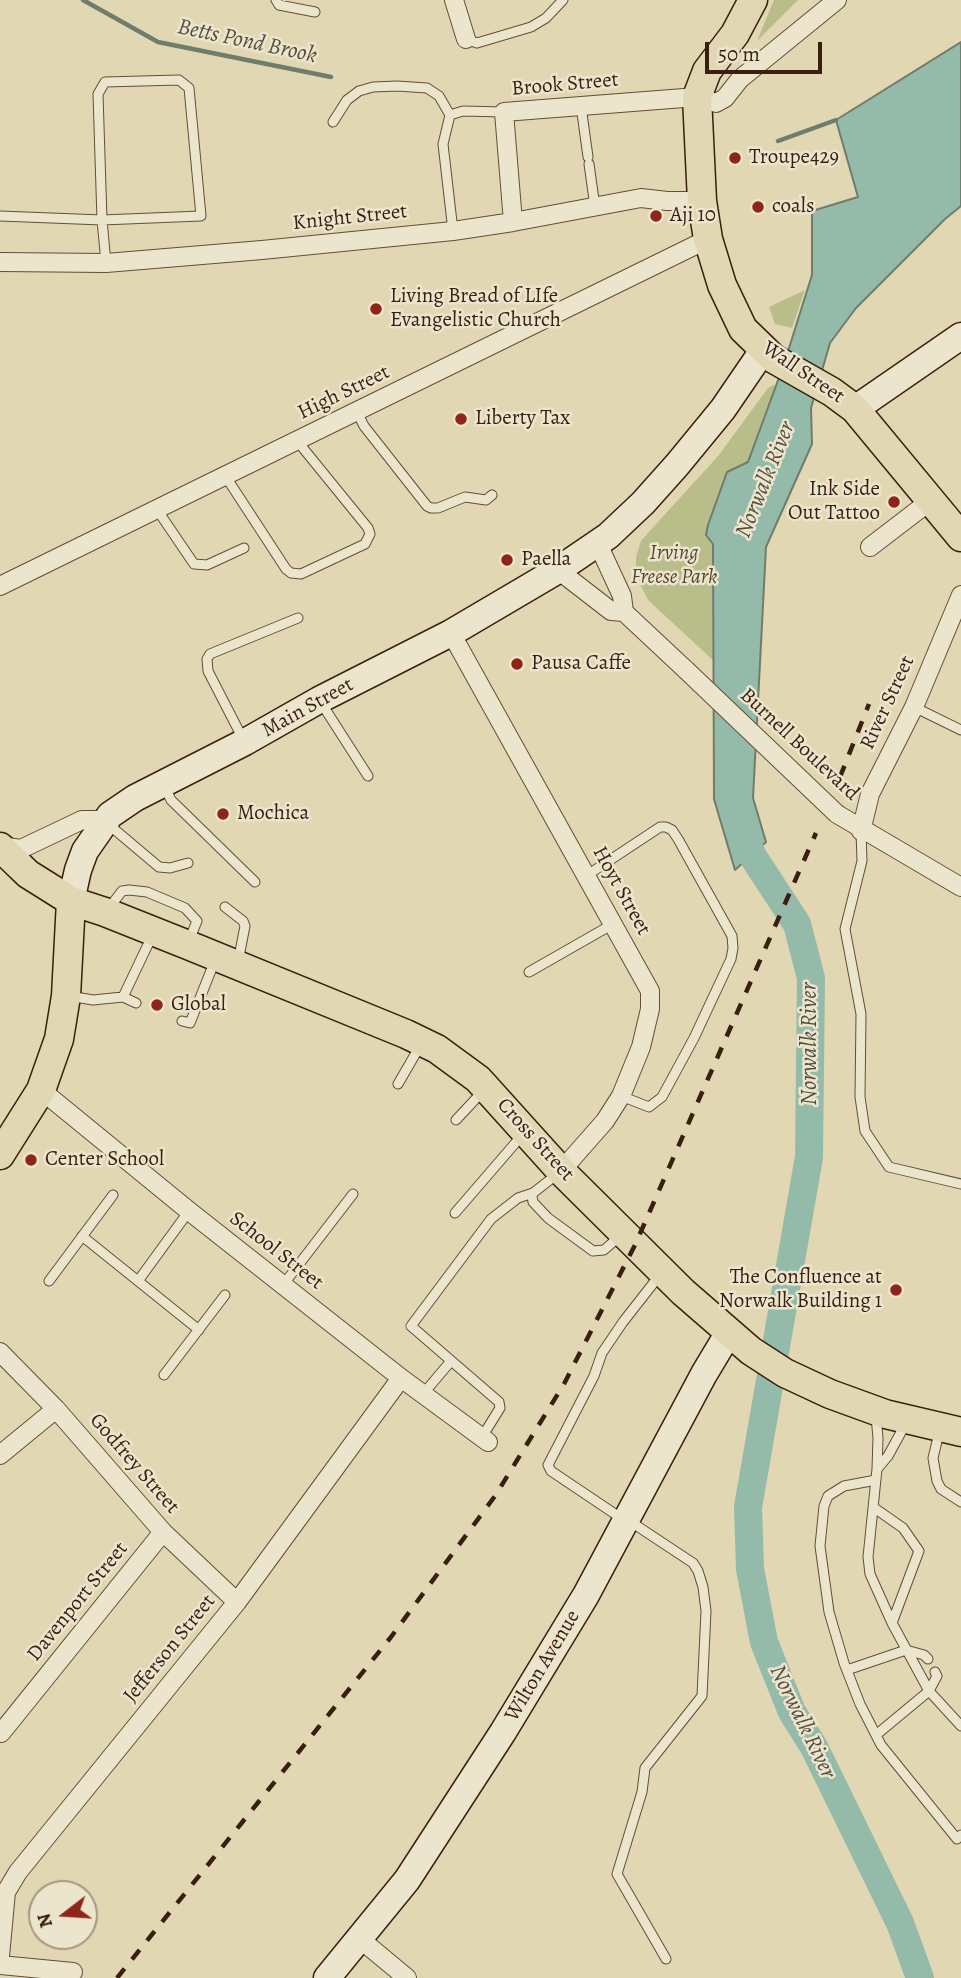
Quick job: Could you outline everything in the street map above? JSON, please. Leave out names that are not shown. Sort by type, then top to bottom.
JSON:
[{"type":"main road","points":[[697,97],[707,71],[735,34],[753,0]]},
{"type":"main road","name":"Wall Street","points":[[697,97],[702,201],[708,239],[722,285],[743,329],[769,354],[855,409],[961,537]]},
{"type":"main road","points":[[855,409],[961,336]]},
{"type":"main road","name":"Main Street","points":[[0,1155],[41,1090],[59,1038],[66,996],[71,901],[85,851],[104,820],[135,798],[451,633],[598,544],[643,503],[769,354]]},
{"type":"main road","name":"Cross Street","points":[[0,846],[29,874],[71,901],[154,931],[422,1041],[452,1058],[486,1087],[561,1171],[663,1272],[728,1334],[751,1352],[785,1374],[830,1394],[908,1420],[951,1430]]},
{"type":"main road","name":"Wilton Avenue","points":[[327,1978],[407,1880],[503,1732],[586,1595],[728,1334]]},
{"type":"street","points":[[454,0],[466,39]]},
{"type":"street","name":"Brook Street","points":[[513,222],[504,112],[697,97],[716,103],[725,98],[740,79],[837,0]]},
{"type":"street","name":"Knight Street","points":[[0,262],[106,263],[453,231],[641,198],[702,201]]},
{"type":"street","name":"High Street","points":[[0,586],[158,511],[708,239]]},
{"type":"street","points":[[870,547],[930,501]]},
{"type":"street","points":[[598,544],[622,596],[624,612]]},
{"type":"street","name":"Burnell Boulevard","points":[[558,570],[611,611],[624,612],[837,814],[861,831],[961,887]]},
{"type":"street","name":"River Street","points":[[861,831],[870,794],[914,707],[961,596]]},
{"type":"street","name":"Hoyt Street","points":[[451,633],[644,978],[651,999],[641,1047],[621,1096],[605,1121],[561,1171]]},
{"type":"street","points":[[0,846],[21,849],[82,820],[104,820]]},
{"type":"street","name":"School Street","points":[[41,1090],[401,1378],[485,1439]]},
{"type":"street","name":"Godfrey Street","points":[[0,1352],[56,1409],[163,1532],[237,1602]]},
{"type":"street","name":"Jefferson Street","points":[[0,1956],[2,1907],[6,1892],[18,1872],[237,1602],[401,1378]]},
{"type":"street","points":[[0,1455],[56,1409]]},
{"type":"street","name":"Davenport Street","points":[[1,1733],[163,1532]]},
{"type":"street","points":[[360,1939],[407,1978]]},
{"type":"street","points":[[0,1965],[72,1972]]},
{"type":"lane","points":[[275,0],[279,5],[315,12]]},
{"type":"lane","points":[[466,39],[477,43],[531,27],[546,18],[563,0]]},
{"type":"lane","points":[[0,216],[102,220],[201,216],[189,88],[179,80],[104,82],[98,94],[102,220],[106,263]]},
{"type":"lane","points":[[333,122],[347,100],[359,91],[385,86],[427,88],[439,96],[450,115],[443,144],[453,231]]},
{"type":"lane","points":[[581,106],[595,207]]},
{"type":"lane","points":[[450,115],[463,111],[504,112]]},
{"type":"lane","points":[[358,412],[364,426],[427,506],[438,508],[460,498],[486,500],[492,495]]},
{"type":"lane","points":[[226,477],[291,573],[301,574],[365,544],[369,541],[368,528],[298,442]]},
{"type":"lane","points":[[158,511],[194,564],[207,565],[244,548]]},
{"type":"lane","points":[[245,742],[208,671],[207,659],[210,654],[298,618]]},
{"type":"lane","points":[[319,700],[368,776]]},
{"type":"lane","points":[[914,707],[961,730]]},
{"type":"lane","points":[[163,784],[171,800],[255,882]]},
{"type":"lane","points":[[104,820],[159,867],[170,868],[188,863]]},
{"type":"lane","points":[[586,876],[660,827],[666,827],[672,830],[678,839],[729,926],[733,948],[731,959],[694,1038],[662,1097],[649,1107],[621,1096]]},
{"type":"lane","points":[[861,831],[862,861],[845,929],[861,1014],[860,1097],[865,1131],[889,1167],[961,1184]]},
{"type":"lane","points":[[106,912],[122,891],[147,892],[185,908],[197,921],[188,945]]},
{"type":"lane","points":[[181,1021],[190,1023],[245,926],[243,921],[225,907]]},
{"type":"lane","points":[[529,972],[613,924]]},
{"type":"lane","points":[[123,998],[154,931]]},
{"type":"lane","points":[[66,996],[93,1000],[123,998],[136,1003]]},
{"type":"lane","points":[[398,1084],[422,1041]]},
{"type":"lane","points":[[456,1120],[486,1087]]},
{"type":"lane","points":[[454,1213],[525,1132]]},
{"type":"lane","points":[[485,1439],[500,1408],[499,1402],[411,1326],[491,1219],[518,1198],[533,1193],[561,1171]]},
{"type":"lane","points":[[533,1193],[533,1202],[548,1218],[593,1251],[604,1250],[624,1233]]},
{"type":"lane","points":[[283,1285],[353,1194]]},
{"type":"lane","points":[[49,1281],[113,1195]]},
{"type":"lane","points":[[138,1281],[189,1211]]},
{"type":"lane","points":[[82,1236],[198,1330]]},
{"type":"lane","points":[[663,1272],[602,1353],[594,1377],[548,1465],[551,1471],[693,1563],[703,1587],[706,1611],[702,1696],[645,1768],[642,1792],[617,1874],[666,1959]]},
{"type":"lane","points":[[164,1375],[225,1295]]},
{"type":"lane","points":[[423,1394],[451,1361]]},
{"type":"lane","points":[[876,1410],[877,1469],[868,1557],[870,1574],[892,1623],[929,1691],[961,1726]]},
{"type":"lane","points":[[877,1469],[888,1456],[908,1420]]},
{"type":"lane","points":[[951,1430],[933,1458],[941,1489],[961,1502]]},
{"type":"lane","points":[[876,1480],[844,1486],[833,1491],[824,1506],[820,1546],[829,1612],[860,1704],[881,1745],[957,1839],[961,1835]]},
{"type":"lane","points":[[873,1507],[903,1528],[919,1551],[892,1623]]},
{"type":"lane","points":[[847,1670],[906,1650],[924,1655],[928,1659]]},
{"type":"lane","points":[[876,1735],[929,1691],[937,1676],[935,1672]]},
{"type":"green space","points":[[774,0],[798,0],[757,41]]},
{"type":"green space","points":[[805,290],[792,328],[775,324],[769,307]]},
{"type":"green space","name":"Irving Freese Park","points":[[776,385],[748,462],[706,535],[713,544],[715,662],[648,600],[636,576],[636,557],[641,541],[719,455],[768,388]]},
{"type":"water","points":[[961,42],[961,206],[856,308],[830,343],[811,408],[812,444],[766,547],[753,798],[766,842],[735,870],[714,799],[713,544],[706,535],[708,525],[727,472],[748,462],[784,364],[812,275],[812,211],[858,197],[836,120]]},
{"type":"waterway","name":"Betts Pond Brook","points":[[83,0],[158,42],[331,77]]},
{"type":"waterway","name":"Betts Pond Brook","points":[[778,141],[836,120]]},
{"type":"waterway","name":"Norwalk River","points":[[739,819],[752,855],[797,924],[811,978],[809,1157],[748,1507],[750,1569],[764,1642],[792,1712],[814,1747],[900,1923],[920,1978]]},
{"type":"railway","points":[[840,777],[869,704]]},
{"type":"railway","points":[[117,1978],[391,1637],[495,1496],[564,1384],[635,1245],[816,833]]},
{"type":"place","name":"Troupe429","points":[[735,158]]},
{"type":"place","name":"coals","points":[[758,207]]},
{"type":"place","name":"Aji 10","points":[[656,216]]},
{"type":"place","name":"Living Bread of LIfe Evangelistic Church","points":[[376,309]]},
{"type":"place","name":"Liberty Tax","points":[[461,419]]},
{"type":"place","name":"Ink Side Out Tattoo","points":[[894,502]]},
{"type":"place","name":"Paella","points":[[507,560]]},
{"type":"place","name":"Pausa Caffe","points":[[517,664]]},
{"type":"place","name":"Mochica","points":[[223,814]]},
{"type":"place","name":"Global","points":[[157,1005]]},
{"type":"place","name":"Center School","points":[[31,1160]]},
{"type":"place","name":"The Confluence at Norwalk Building 1","points":[[896,1290]]}]
